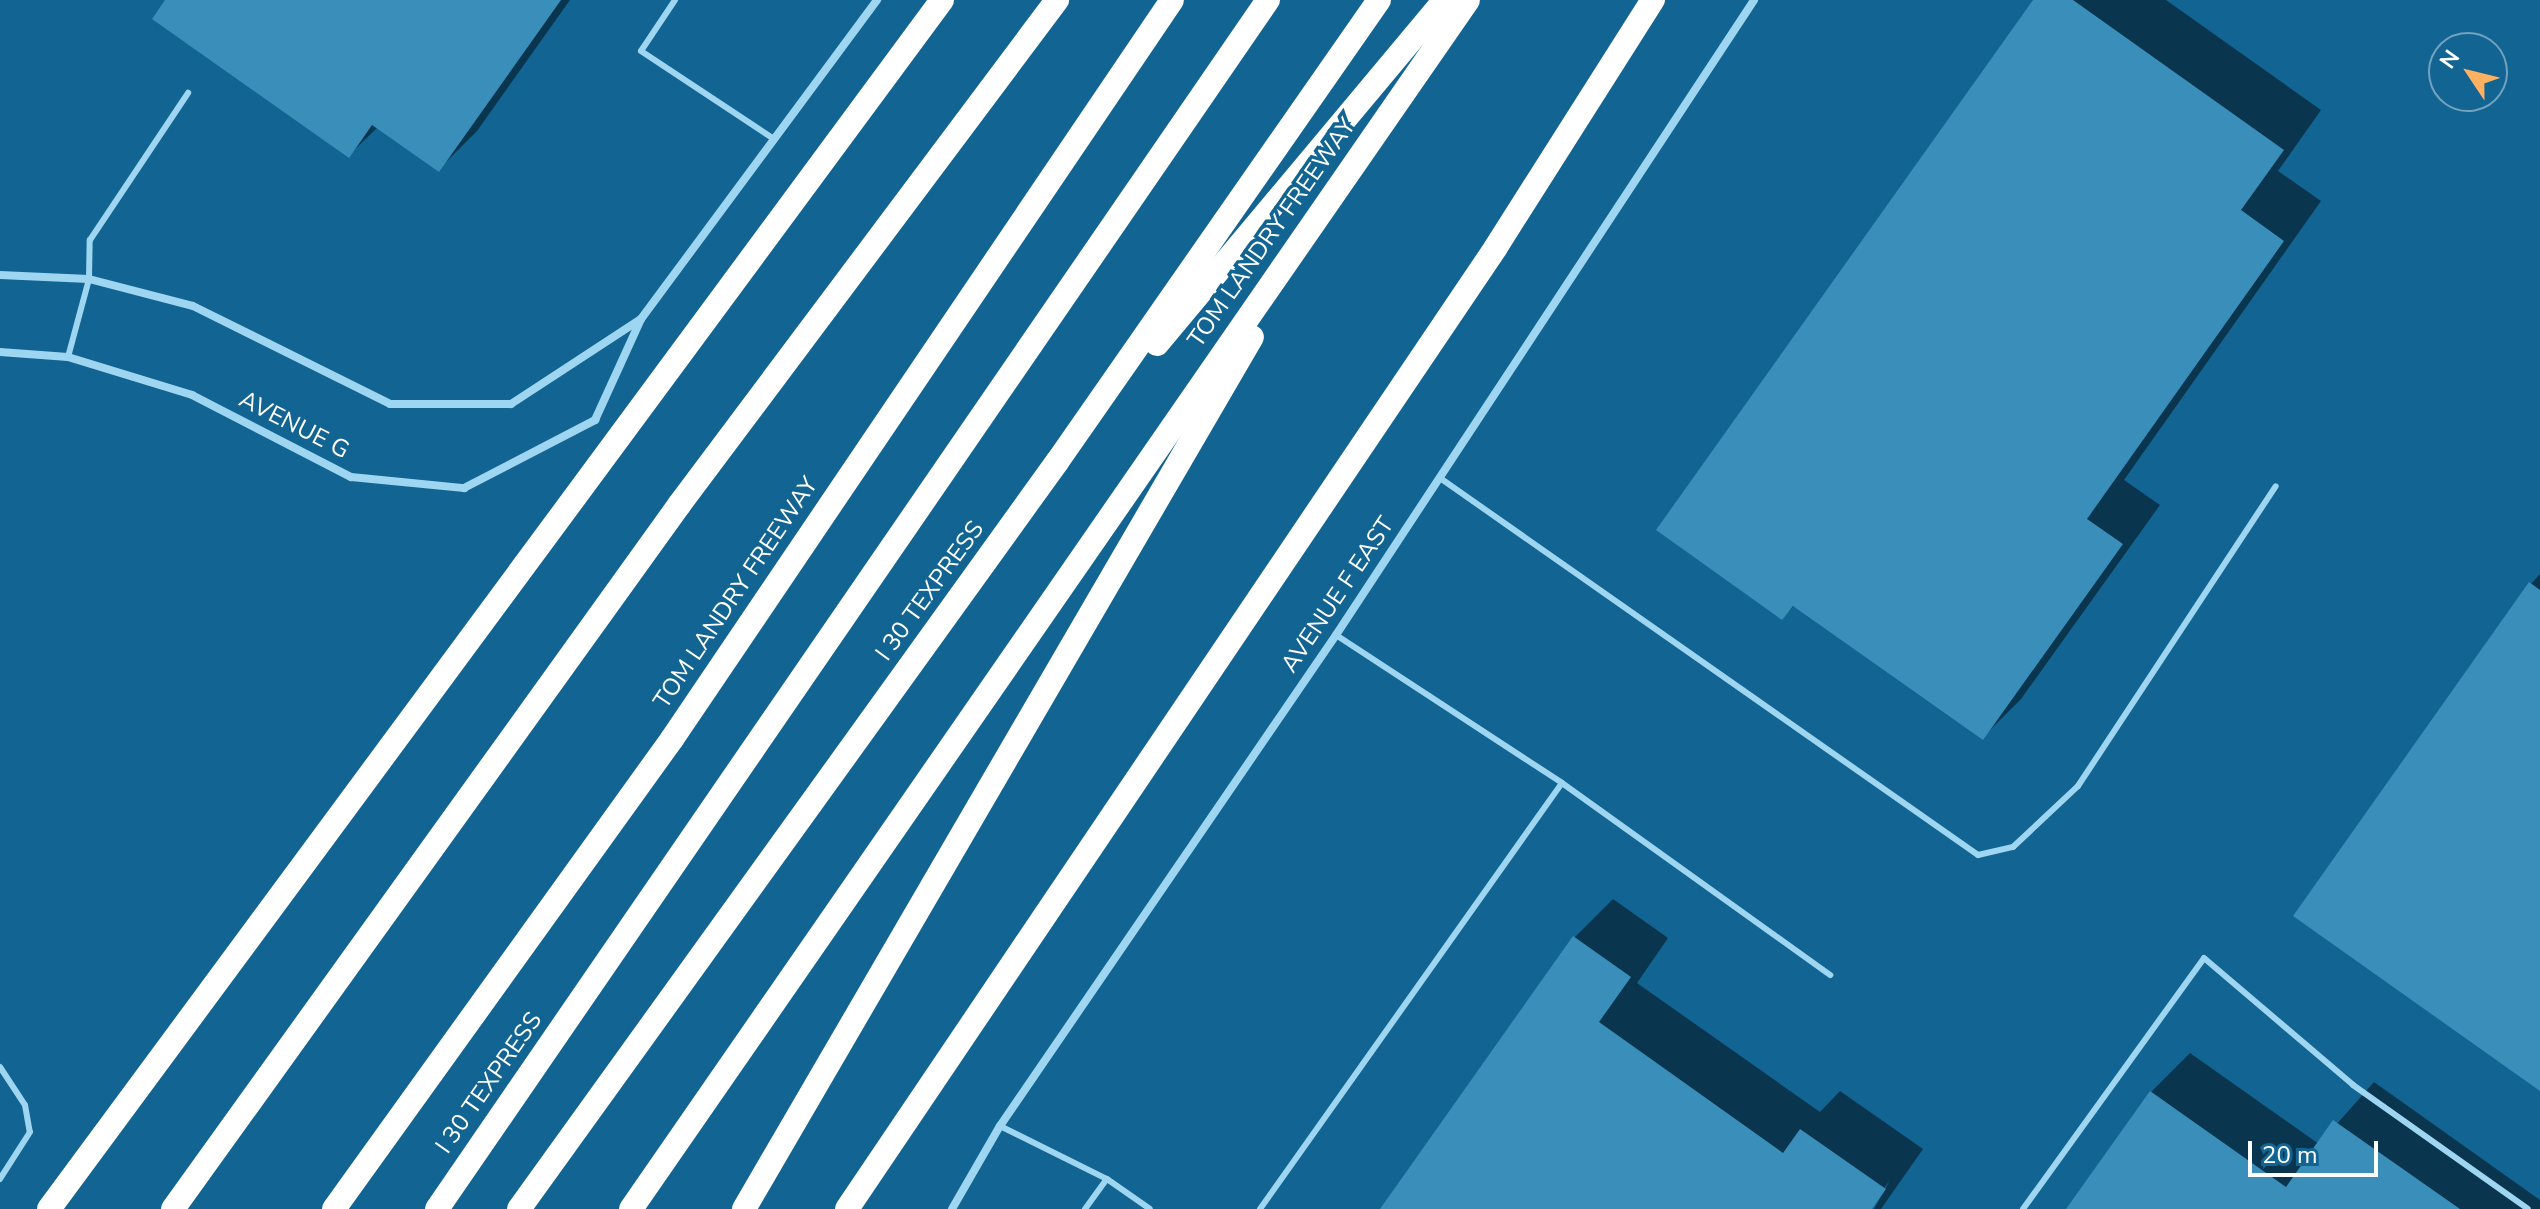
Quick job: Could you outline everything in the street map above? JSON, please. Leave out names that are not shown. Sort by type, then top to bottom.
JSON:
[{"type":"highway","points":[[49,1209],[942,0]]},
{"type":"highway","points":[[180,1200],[679,505],[1057,0]]},
{"type":"highway","name":"TOM LANDRY FREEWAY","points":[[334,1209],[672,739],[1172,0]]},
{"type":"highway","name":"I 30 TEXPRESS","points":[[437,1209],[1268,0]]},
{"type":"highway","name":"I 30 TEXPRESS","points":[[519,1209],[1057,462],[1379,0]]},
{"type":"highway","points":[[1057,462],[1445,0]]},
{"type":"highway","name":"TOM LANDRY FREEWAY","points":[[631,1209],[1468,0]]},
{"type":"highway","points":[[847,1209],[1496,247],[1653,0]]},
{"type":"highway","points":[[744,1209],[1342,182]]},
{"type":"street","name":"AVENUE G","points":[[0,352],[68,357],[192,395],[351,477],[464,488],[595,420],[641,319],[877,0]]},
{"type":"street","name":"AVENUE F EAST","points":[[952,1209],[1000,1126],[1336,635],[1754,0]]},
{"type":"street","name":"AVENUE G","points":[[0,275],[89,279],[193,306],[390,404],[511,404],[641,319]]},
{"type":"lane","points":[[675,0],[641,51],[774,139]]},
{"type":"lane","points":[[68,357],[89,279],[90,240],[188,93]]},
{"type":"lane","points":[[1440,478],[1978,855],[2013,847],[2078,786],[2276,486]]},
{"type":"lane","points":[[1336,635],[1562,783],[1830,975]]},
{"type":"lane","points":[[1260,1209],[1562,783]]},
{"type":"lane","points":[[2023,1209],[2204,958],[2353,1085],[2528,1209]]},
{"type":"lane","points":[[0,1067],[25,1105],[30,1132],[0,1179]]},
{"type":"lane","points":[[1000,1126],[1107,1179],[1150,1209]]},
{"type":"lane","points":[[1085,1209],[1107,1179]]},
{"type":"building","points":[[165,0],[561,0],[439,172],[372,125],[349,158],[152,19]]},
{"type":"building","points":[[2033,0],[2073,0],[2284,150],[2241,210],[2284,241],[2087,519],[2123,544],[1983,740],[1793,606],[1782,620],[1656,530]]},
{"type":"building","points":[[2529,582],[2540,590],[2540,1091],[2293,916]]},
{"type":"building","points":[[1573,936],[1631,977],[1599,1022],[1783,1153],[1800,1129],[1886,1189],[1872,1209],[1380,1209]]},
{"type":"building","points":[[2150,1091],[2286,1187],[2333,1120],[2460,1209],[2066,1209]]}]
